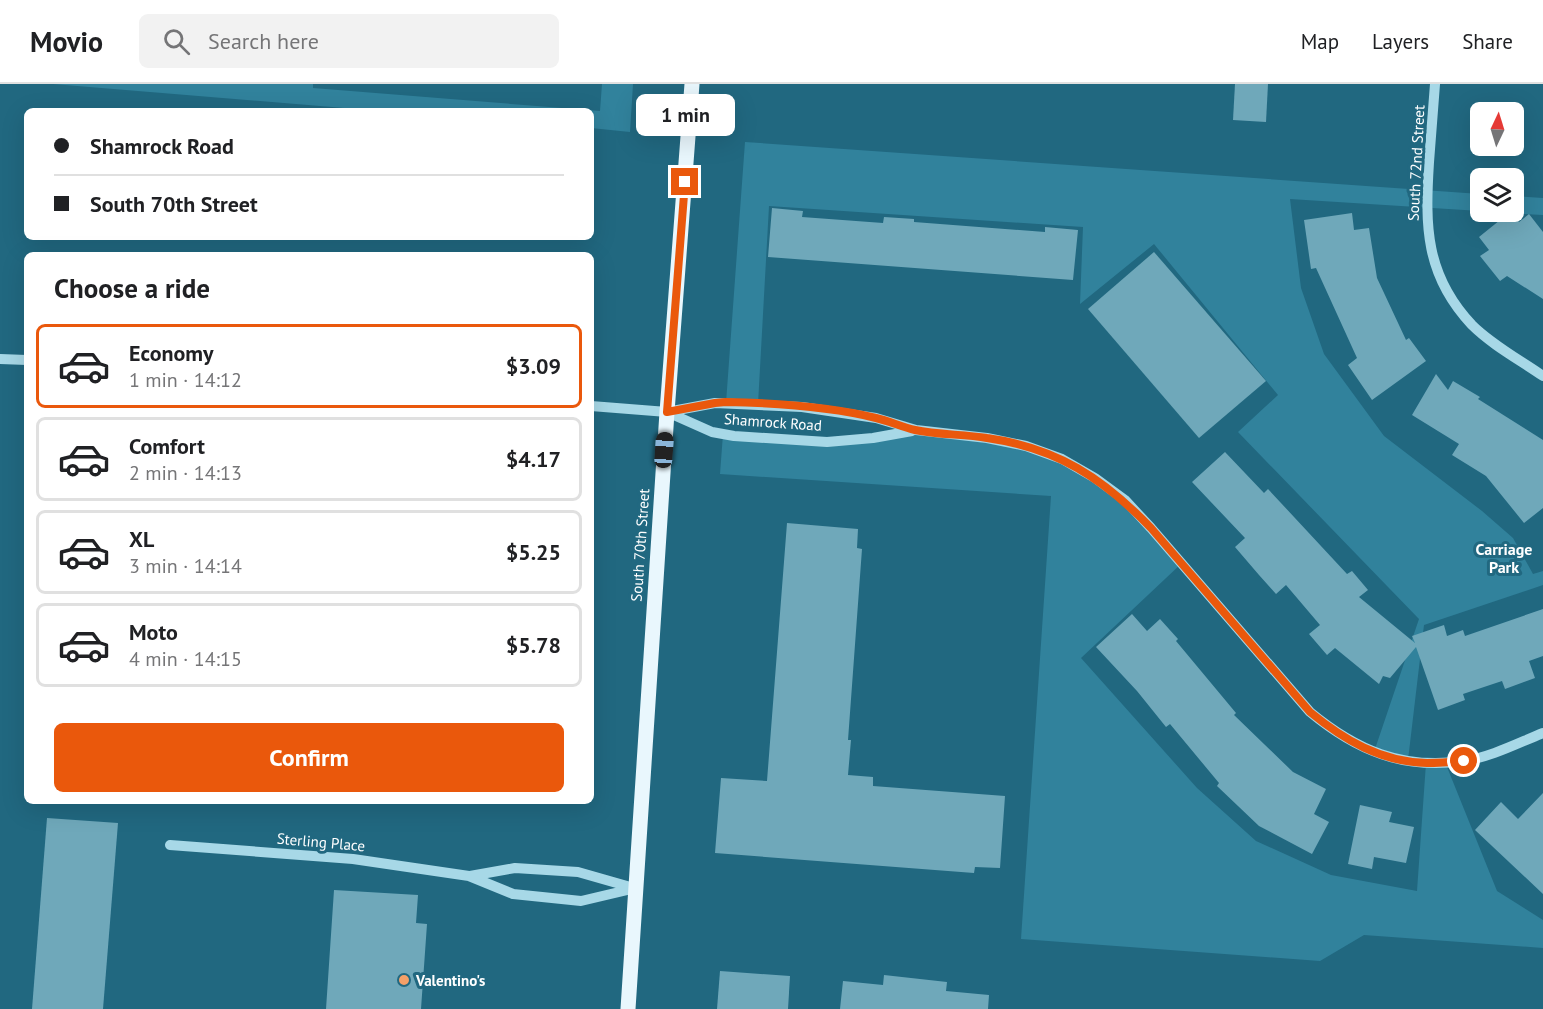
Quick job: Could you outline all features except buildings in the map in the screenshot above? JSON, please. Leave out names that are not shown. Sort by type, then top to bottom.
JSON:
[{"type":"main road","name":"South 70th Street","points":[[628,1009],[667,412],[692,84]]},
{"type":"street","name":"South 72nd Street","points":[[1435,84],[1427,224],[1431,253],[1438,275],[1453,303],[1474,326],[1543,376]]},
{"type":"street","points":[[0,358],[24,360]]},
{"type":"street","name":"Shamrock Road","points":[[594,406],[667,412],[715,403],[802,407],[876,418],[916,430],[987,438],[1026,446],[1062,459],[1095,477],[1125,500],[1310,712],[1333,731],[1360,747],[1389,757],[1426,763],[1464,761],[1494,753],[1543,733]]},
{"type":"street","name":"Shamrock Road","points":[[667,412],[712,432],[734,436],[827,442],[873,438],[916,430]]},
{"type":"street","name":"Sterling Place","points":[[170,845],[329,856],[469,876],[513,894],[581,900],[636,888]]},
{"type":"street","name":"Sterling Place","points":[[469,876],[516,868],[578,872],[636,888]]},
{"type":"shaded area","points":[[53,84],[313,84],[313,88],[563,108],[344,108]]},
{"type":"shaded area","points":[[602,84],[633,84],[630,132],[594,128],[594,111],[600,111]]},
{"type":"shaded area","points":[[745,142],[1470,193],[1470,210],[1290,199],[1301,288],[1324,354],[1384,436],[1482,511],[1513,538],[1533,574],[1543,571],[1543,585],[1424,625],[1408,760],[1374,752],[1419,619],[1238,432],[1278,395],[1154,244],[1080,304],[1083,227],[769,206],[758,404],[726,403]]},
{"type":"shaded area","points":[[1524,197],[1543,198],[1543,215],[1524,214]]},
{"type":"shaded area","points":[[916,430],[987,438],[1062,459],[1125,500],[1182,563],[1081,658],[1197,788],[1256,841],[1331,875],[1417,891],[1426,763],[1445,762],[1497,891],[1543,920],[1543,948],[1364,935],[1320,961],[1021,939],[1051,496],[720,474],[723,434],[827,442]]},
{"type":"place","name":"Valentino's","points":[[404,980]]},
{"type":"district","name":"Carriage Park","points":[[1504,558]]},
{"type":"route","points":[[685,182],[667,412],[726,402],[802,407],[876,418],[916,430],[987,438],[1026,446],[1062,459],[1095,477],[1125,500],[1310,712],[1333,731],[1360,747],[1389,757],[1426,763],[1464,761]]}]
